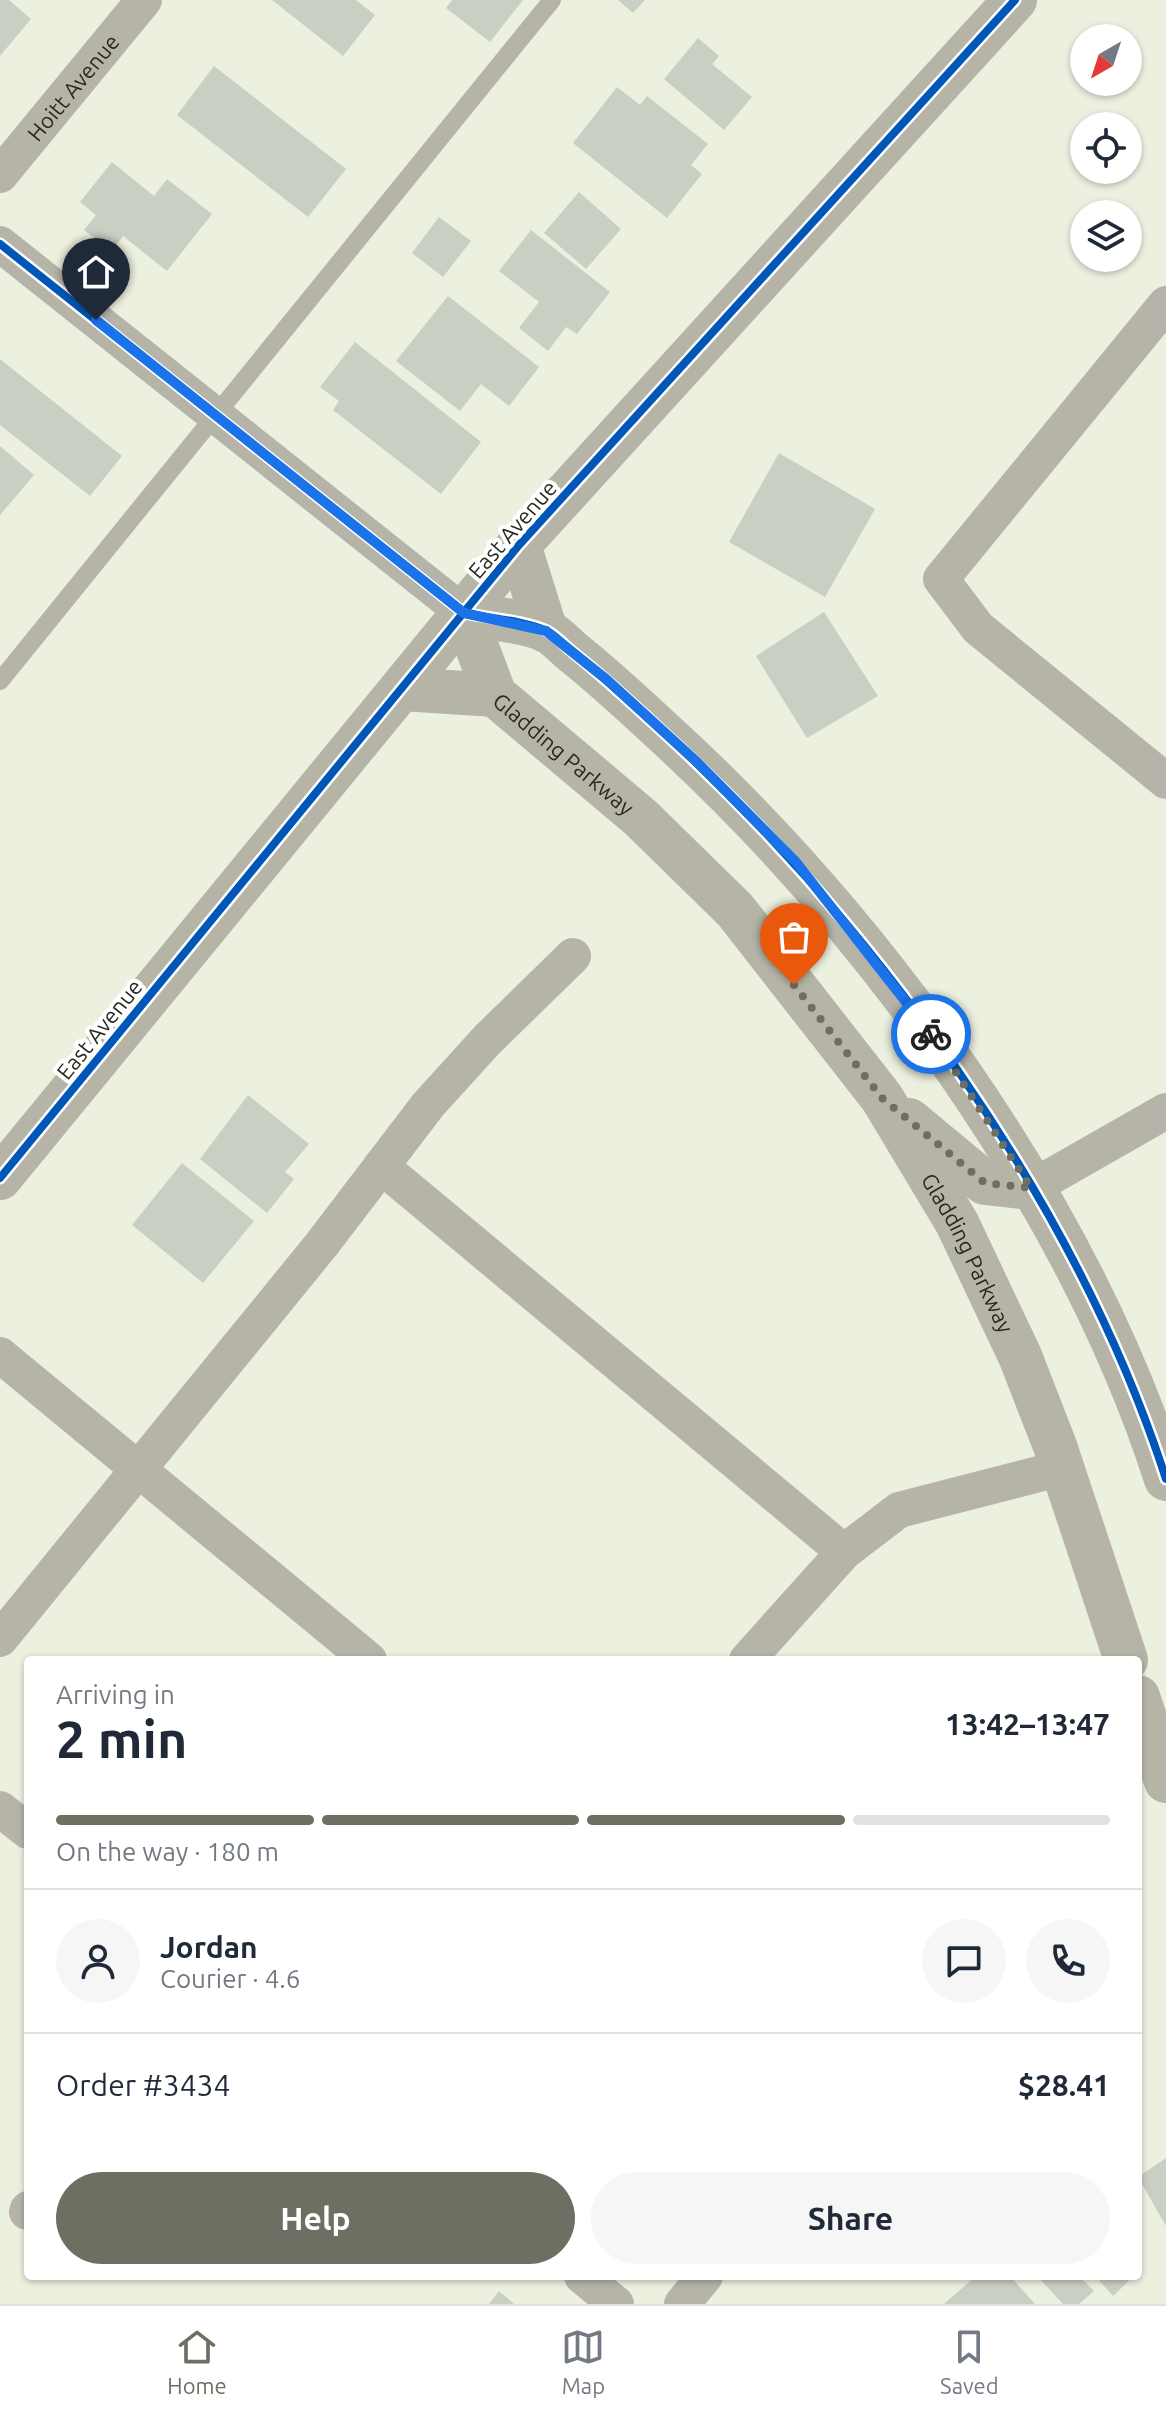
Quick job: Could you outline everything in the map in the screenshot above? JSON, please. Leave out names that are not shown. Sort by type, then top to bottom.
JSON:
[{"type":"street","name":"Hoitt Avenue","points":[[0,175],[144,0]]},
{"type":"street","name":"East Avenue","points":[[0,1178],[519,545],[1015,0]]},
{"type":"street","points":[[0,244],[464,613],[546,631],[606,679],[697,762],[796,862],[947,1056],[1031,1188],[1098,1309],[1146,1418],[1166,1479]]},
{"type":"street","points":[[1166,304],[941,579],[978,628],[1166,781]]},
{"type":"street","points":[[519,545],[546,631]]},
{"type":"street","name":"Gladding Parkway","points":[[464,613],[495,695],[641,818],[735,910],[882,1098],[957,1223],[1020,1356],[1062,1468],[1125,1656]]},
{"type":"street","points":[[402,689],[495,695]]},
{"type":"street","points":[[0,1639],[428,1105],[487,1040],[573,956]]},
{"type":"street","points":[[882,1098],[985,1183],[1031,1188],[1166,1111]]},
{"type":"street","points":[[381,1166],[844,1552]]},
{"type":"street","points":[[0,1355],[364,1656]]},
{"type":"street","points":[[751,1656],[844,1552],[899,1510],[1062,1468]]},
{"type":"street","points":[[1142,1709],[1166,1781]]},
{"type":"street","points":[[0,1809],[24,1828]]},
{"type":"street","points":[[587,2280],[616,2304]]},
{"type":"street","points":[[682,2304],[702,2280]]},
{"type":"lane","points":[[0,681],[552,0]]},
{"type":"building","points":[[0,0],[9,0],[31,19],[0,56]]},
{"type":"building","points":[[272,0],[356,0],[375,15],[343,56]]},
{"type":"building","points":[[452,0],[523,0],[490,42],[446,8]]},
{"type":"building","points":[[618,0],[645,0],[633,13]]},
{"type":"building","points":[[698,38],[719,56],[712,64],[752,97],[724,130],[664,79]]},
{"type":"building","points":[[214,66],[346,169],[308,217],[177,115]]},
{"type":"building","points":[[617,87],[640,105],[647,96],[708,144],[691,165],[702,174],[667,218],[573,143]]},
{"type":"building","points":[[112,162],[154,196],[167,179],[212,214],[167,271],[123,236],[112,251],[84,230],[96,215],[80,202]]},
{"type":"building","points":[[579,192],[621,229],[586,269],[544,233]]},
{"type":"building","points":[[439,217],[471,241],[443,277],[412,253]]},
{"type":"building","points":[[531,230],[610,292],[577,334],[566,327],[548,351],[519,328],[539,302],[499,271]]},
{"type":"building","points":[[448,296],[539,367],[509,406],[481,384],[460,411],[396,361]]},
{"type":"building","points":[[355,342],[481,442],[441,494],[333,410],[339,401],[320,387]]},
{"type":"building","points":[[0,359],[122,456],[90,496],[0,425]]},
{"type":"building","points":[[0,446],[34,475],[0,515]]},
{"type":"building","points":[[779,453],[875,509],[825,597],[729,542]]},
{"type":"building","points":[[824,612],[878,696],[807,738],[756,656]]},
{"type":"building","points":[[248,1095],[309,1144],[285,1172],[294,1179],[267,1213],[200,1159]]},
{"type":"building","points":[[182,1163],[254,1221],[203,1283],[132,1225]]},
{"type":"building","points":[[1166,2158],[1166,2226],[1142,2184],[1142,2174]]},
{"type":"building","points":[[971,2280],[1014,2280],[1035,2304],[944,2304]]},
{"type":"building","points":[[1041,2280],[1083,2280],[1094,2291],[1079,2304],[1063,2304]]},
{"type":"building","points":[[1099,2280],[1130,2280],[1113,2296]]},
{"type":"building","points":[[499,2291],[514,2304],[489,2304]]},
{"type":"cycle path","points":[[0,1178],[519,545],[1015,0]]},
{"type":"cycle path","points":[[0,244],[464,613],[529,625],[554,636],[640,711],[740,807],[817,890],[891,979],[960,1074],[1023,1172],[1080,1273],[1127,1376],[1166,1479]]},
{"type":"way so far","points":[[794,985],[882,1098],[985,1183],[1031,1188],[931,1034]]},
{"type":"route","points":[[96,320],[464,613],[546,631],[606,679],[697,762],[796,862],[931,1034]]}]
